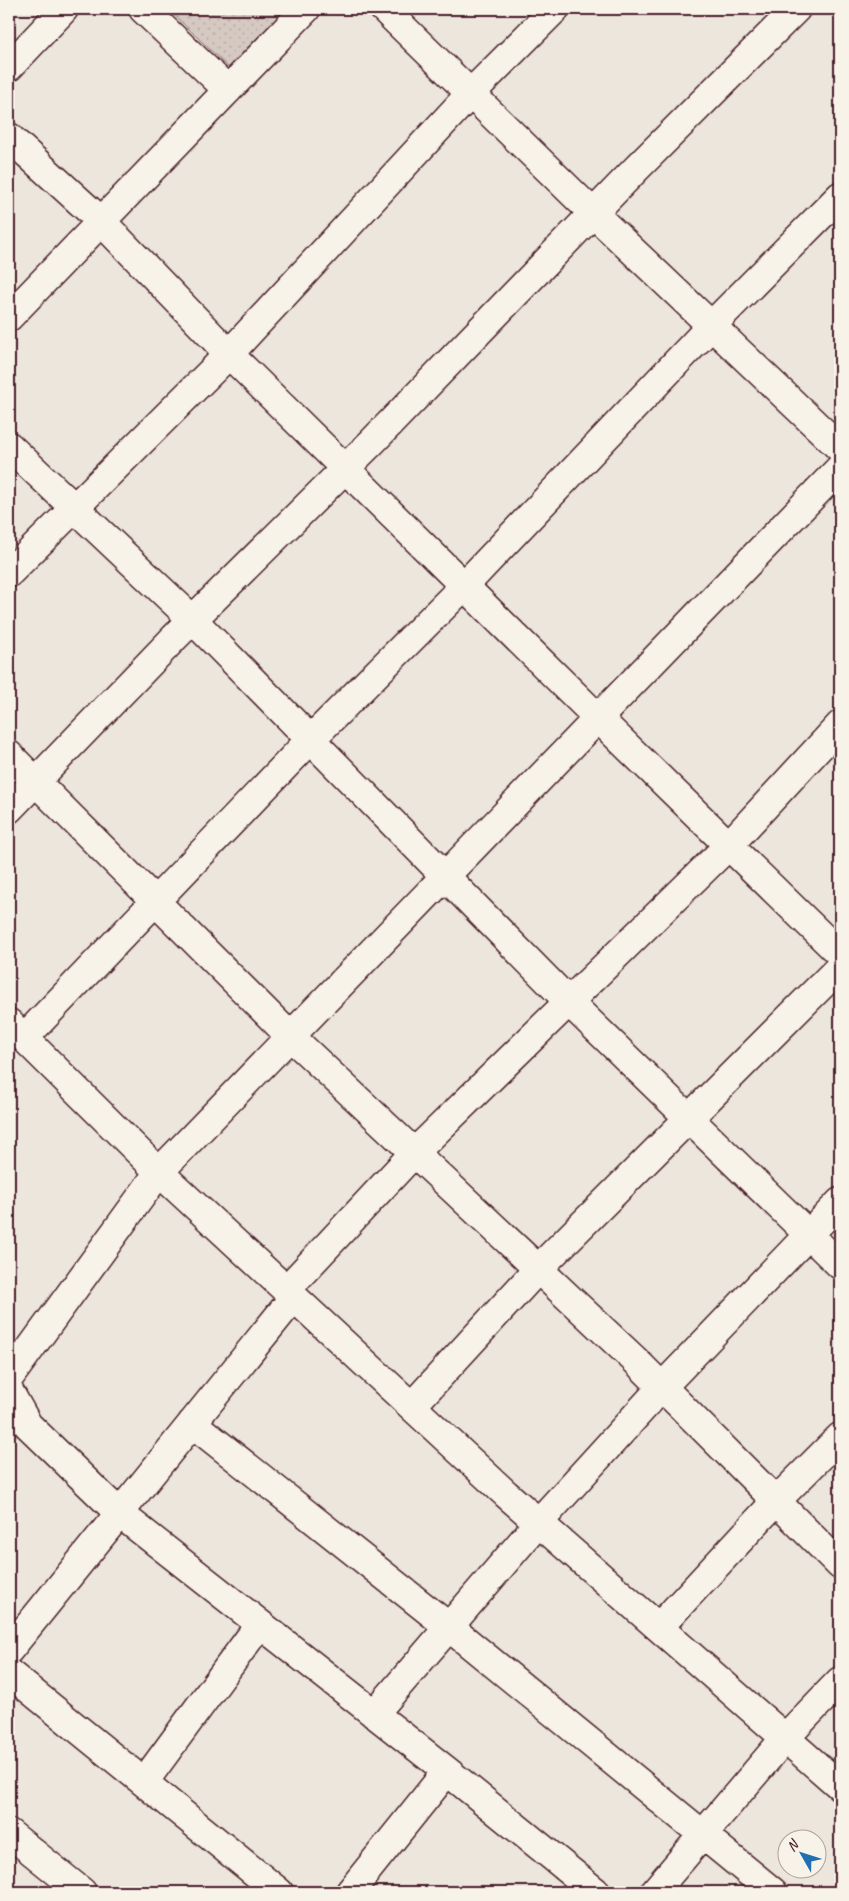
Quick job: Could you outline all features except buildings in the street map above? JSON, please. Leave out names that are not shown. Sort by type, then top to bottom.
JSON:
[{"type":"street","points":[[9,68],[64,9]]},
{"type":"street","points":[[143,9],[228,90]]},
{"type":"street","points":[[9,316],[306,9]]},
{"type":"street","points":[[384,9],[593,213],[840,448]]},
{"type":"street","points":[[9,574],[229,354],[471,93],[554,9]]},
{"type":"street","points":[[9,808],[796,9]]},
{"type":"street","points":[[9,137],[101,221],[229,354],[840,954]]},
{"type":"street","points":[[840,196],[712,326],[464,586],[311,739],[155,901],[16,1031],[159,1172],[412,1406],[539,1522],[840,1786]]},
{"type":"street","points":[[9,446],[73,509],[193,620],[569,1002],[840,1265]]},
{"type":"street","points":[[9,1378],[159,1172],[840,468]]},
{"type":"street","points":[[9,1650],[192,1423],[290,1293],[414,1153],[729,845],[840,725]]},
{"type":"street","points":[[9,755],[290,1036],[662,1387],[840,1565]]},
{"type":"street","points":[[412,1406],[538,1270],[840,967]]},
{"type":"street","points":[[374,1714],[539,1522],[662,1387],[840,1202]]},
{"type":"street","points":[[9,1391],[28,1425],[119,1513],[447,1771],[596,1892]]},
{"type":"street","points":[[192,1423],[449,1626],[773,1892]]},
{"type":"street","points":[[658,1627],[776,1501],[840,1437]]},
{"type":"street","points":[[144,1782],[260,1624]]},
{"type":"street","points":[[9,1673],[279,1892]]},
{"type":"street","points":[[654,1892],[704,1836],[785,1738],[840,1681]]},
{"type":"street","points":[[350,1892],[447,1771]]},
{"type":"street","points":[[9,1833],[82,1892]]},
{"type":"shaded area","points":[[168,9],[288,9],[231,70]]}]
